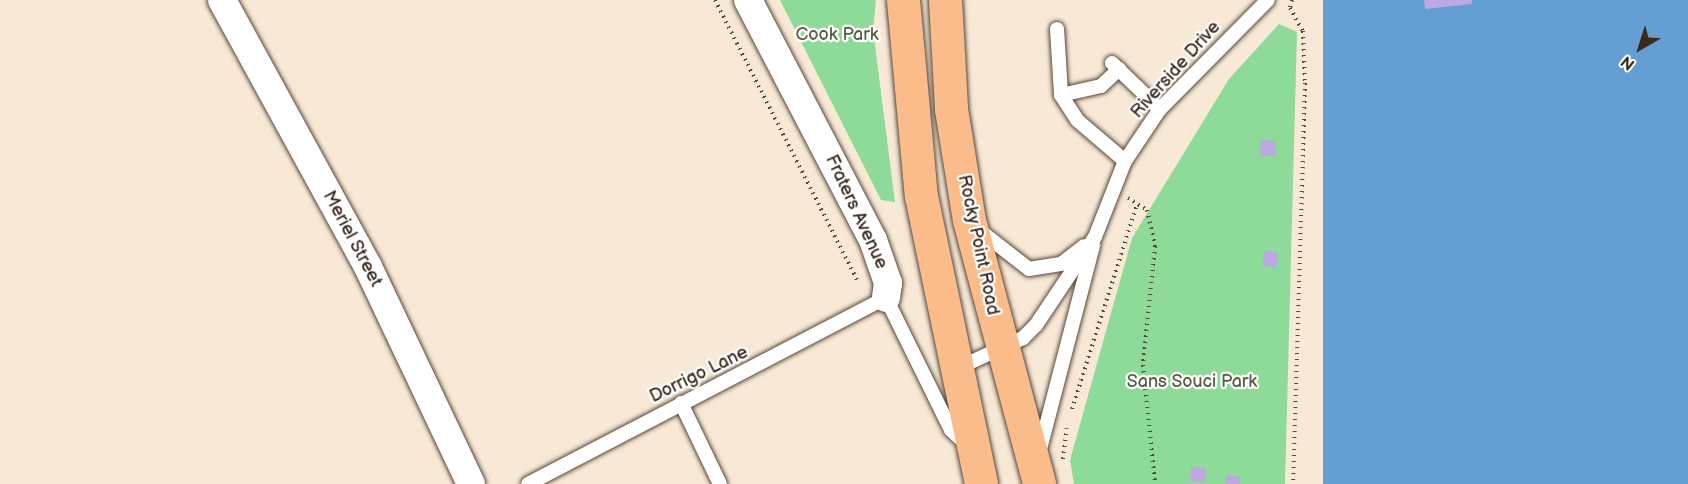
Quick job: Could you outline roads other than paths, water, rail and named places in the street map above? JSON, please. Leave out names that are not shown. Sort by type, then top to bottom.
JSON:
[{"type":"main road","points":[[903,0],[921,196],[978,468]]},
{"type":"main road","name":"Rocky Point Road","points":[[945,0],[951,109],[969,220],[1001,348],[1045,472]]},
{"type":"street","name":"Meriel Street","points":[[222,0],[368,267],[471,484]]},
{"type":"street","name":"Fraters Avenue","points":[[748,0],[873,240],[888,283],[878,302]]},
{"type":"lane","name":"Riverside Drive","points":[[1045,472],[1095,237],[1125,161],[1160,109],[1268,0]]},
{"type":"lane","points":[[1057,29],[1061,95],[1077,120],[1125,161]]},
{"type":"lane","points":[[1061,95],[1101,86],[1115,66],[1160,109]]},
{"type":"lane","points":[[969,220],[1029,269],[1060,264],[1095,237]]},
{"type":"lane","name":"Riverside Drive","points":[[958,368],[1001,348],[1036,325],[1095,237]]},
{"type":"lane","name":"Dorrigo Lane","points":[[528,484],[878,302]]},
{"type":"lane","name":"Fraters Avenue","points":[[878,302],[951,430],[978,468]]},
{"type":"lane","points":[[681,403],[720,484]]},
{"type":"water","points":[[1323,0],[1688,0],[1688,484],[1323,484]]},
{"type":"park label","name":"Cook Park","points":[[837,35]]},
{"type":"park label","name":"Sans Souci Park","points":[[1192,382]]}]
